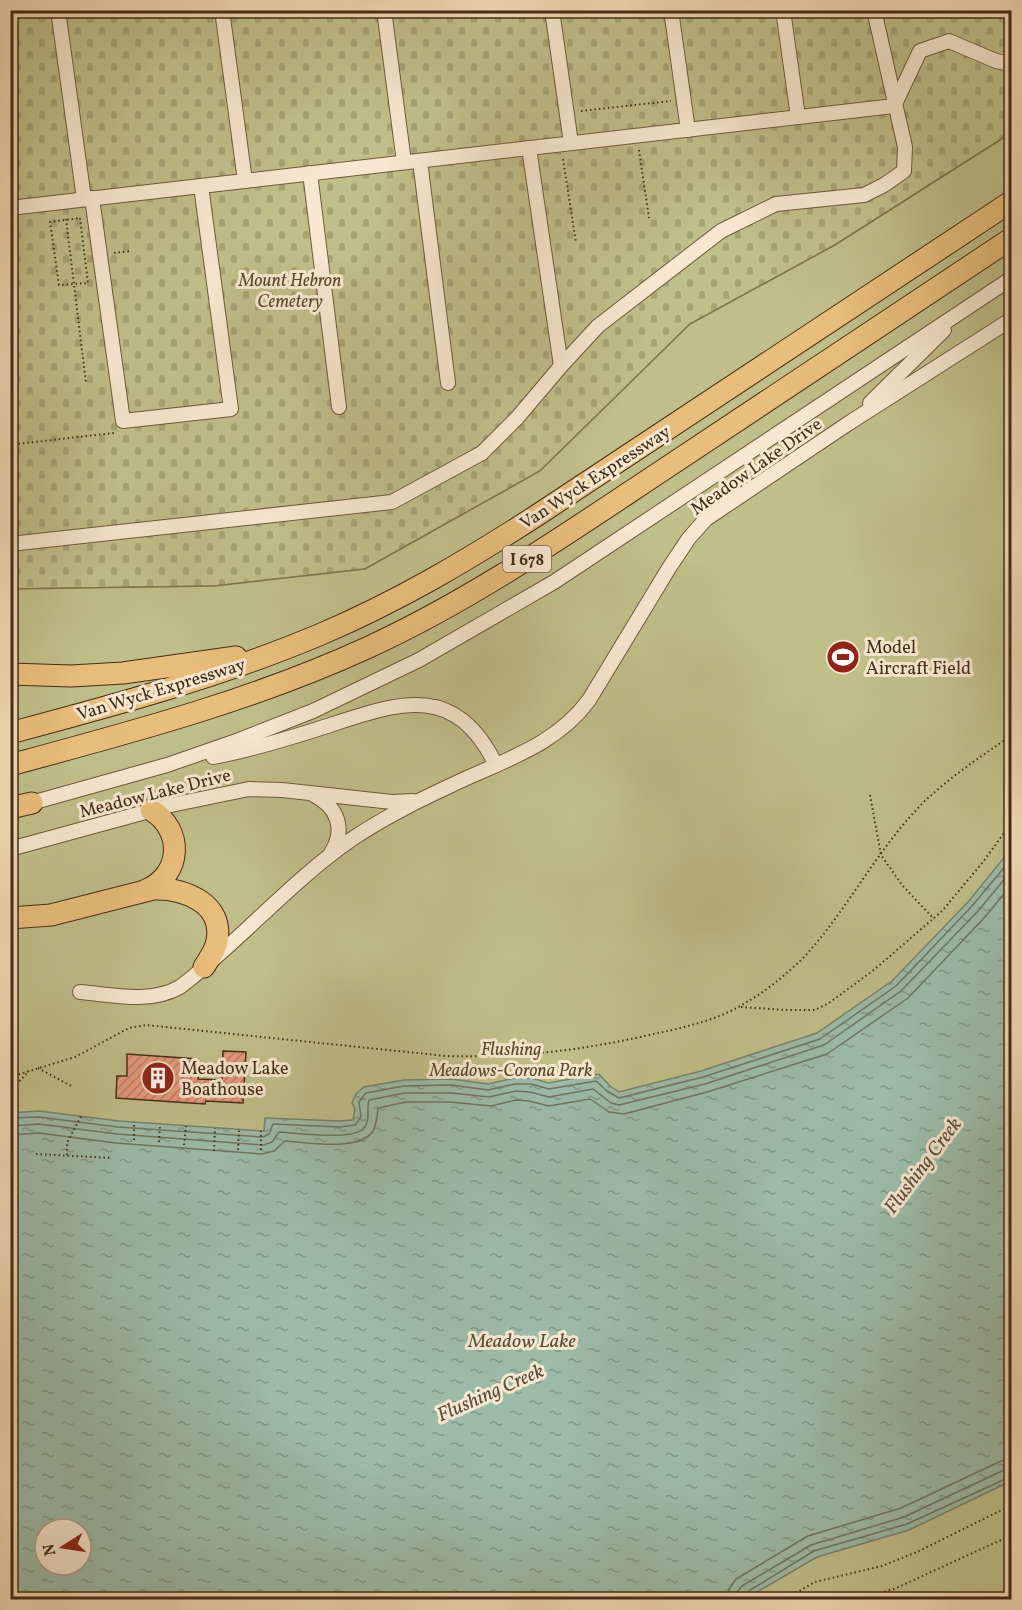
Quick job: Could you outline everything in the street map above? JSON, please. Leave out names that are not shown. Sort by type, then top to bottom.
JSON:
[{"type":"highway","points":[[977,224],[1011,196]]},
{"type":"highway","name":"Van Wyck Expressway","points":[[10,733],[203,679],[284,650],[392,601],[486,548],[1011,201]]},
{"type":"highway","name":"Van Wyck Expressway","points":[[10,765],[222,706],[333,663],[406,629],[477,590],[547,547],[1011,238]]},
{"type":"highway","points":[[10,674],[70,676],[134,672],[284,650]]},
{"type":"highway","points":[[10,809],[32,803]]},
{"type":"highway","points":[[10,918],[37,917],[65,912],[154,887],[167,875],[172,866],[175,846],[171,829],[166,821],[151,810]]},
{"type":"highway","points":[[143,891],[163,889],[187,894],[205,903],[211,911],[218,931],[214,951],[204,967]]},
{"type":"street","points":[[58,10],[88,199],[100,255],[123,421],[231,409],[201,186]]},
{"type":"street","points":[[222,10],[245,181]]},
{"type":"street","points":[[384,10],[404,162]]},
{"type":"street","points":[[552,10],[567,112],[566,144]]},
{"type":"street","points":[[670,10],[688,130]]},
{"type":"street","points":[[783,10],[798,117]]},
{"type":"street","points":[[10,544],[392,502],[482,453],[517,418],[598,326],[721,231],[776,204],[864,195],[904,171],[905,147],[874,10]]},
{"type":"street","points":[[894,106],[920,51],[949,41],[996,61],[1011,64]]},
{"type":"street","points":[[10,208],[894,106]]},
{"type":"street","points":[[529,148],[561,366]]},
{"type":"street","points":[[420,161],[448,383]]},
{"type":"street","points":[[310,173],[339,407]]},
{"type":"street","points":[[32,803],[166,765],[239,740],[313,711],[454,641],[554,582],[1011,278]]},
{"type":"street","points":[[849,423],[975,302]]},
{"type":"street","name":"Meadow Lake Drive","points":[[80,992],[140,997],[158,996],[180,987],[325,859],[367,829],[418,801],[541,743],[568,725],[579,713],[669,568],[699,526],[849,423],[1011,319]]},
{"type":"street","points":[[166,765],[253,748],[376,710],[406,704],[432,706],[460,718],[477,732],[496,765]]},
{"type":"street","name":"Meadow Lake Drive","points":[[10,849],[151,810],[241,790],[266,788],[392,802],[418,801]]},
{"type":"street","points":[[306,793],[330,806],[338,822],[338,840],[325,859]]},
{"type":"path","points":[[567,112],[684,99]]},
{"type":"path","points":[[636,136],[649,218]]},
{"type":"path","points":[[566,144],[576,243]]},
{"type":"path","points":[[64,202],[86,382]]},
{"type":"path","points":[[80,218],[88,283],[59,285],[50,222],[66,220],[80,218]]},
{"type":"path","points":[[100,255],[132,251]]},
{"type":"path","points":[[10,401],[17,444],[125,431],[123,421]]},
{"type":"path","points":[[10,1077],[75,1057],[129,1028],[146,1025],[446,1056],[481,1057],[578,1050],[707,1020],[740,1007],[769,987],[806,955],[924,802],[956,775],[1011,735]]},
{"type":"path","points":[[870,795],[881,855],[902,885],[934,919]]},
{"type":"path","points":[[740,1007],[786,1011],[815,1010],[829,1003],[875,969],[934,919],[982,862],[1011,822]]},
{"type":"path","points":[[38,1068],[73,1087]]},
{"type":"path","points":[[10,1091],[29,1071]]},
{"type":"path","points":[[67,1156],[67,1143],[81,1116]]},
{"type":"path","points":[[134,1140],[135,1122]]},
{"type":"path","points":[[159,1142],[160,1124]]},
{"type":"path","points":[[184,1145],[186,1126]]},
{"type":"path","points":[[214,1151],[215,1128]]},
{"type":"path","points":[[238,1150],[239,1130]]},
{"type":"path","points":[[261,1131],[261,1150]]},
{"type":"path","points":[[36,1154],[112,1158]]},
{"type":"path","points":[[784,1599],[815,1582],[882,1566],[917,1552],[1011,1506]]},
{"type":"path","points":[[854,1599],[894,1589],[1011,1535]]},
{"type":"green space","name":"Mount Hebron Cemetery","points":[[10,11],[1011,11],[1011,133],[835,245],[690,324],[540,471],[365,569],[215,586],[11,589]]},
{"type":"green space","name":"Flushing Meadows-Corona Park","points":[[1011,133],[1011,1599],[11,1599],[10,589],[215,586],[365,569],[540,471],[690,324],[835,245]]},
{"type":"water","name":"Meadow Lake","points":[[1011,849],[1011,1481],[909,1530],[817,1557],[745,1599],[11,1599],[11,1113],[39,1111],[119,1121],[264,1131],[265,1118],[353,1120],[355,1109],[352,1103],[356,1094],[364,1087],[404,1080],[452,1079],[488,1084],[514,1078],[532,1078],[548,1083],[599,1074],[619,1092],[701,1071],[817,1033],[892,981],[968,902]]},
{"type":"building","name":"Meadow Lake Boathouse","points":[[223,1051],[246,1052],[243,1103],[206,1101],[205,1104],[116,1098],[117,1076],[127,1076],[127,1054],[198,1059],[198,1079],[222,1080]]},
{"type":"place","name":"Model Aircraft Field","points":[[843,657]]},
{"type":"place","name":"Meadow Lake Boathouse","points":[[158,1078]]},
{"type":"water label","name":"Flushing Creek","points":[[922,1165]]},
{"type":"water label","name":"Flushing Creek","points":[[490,1392]]}]
